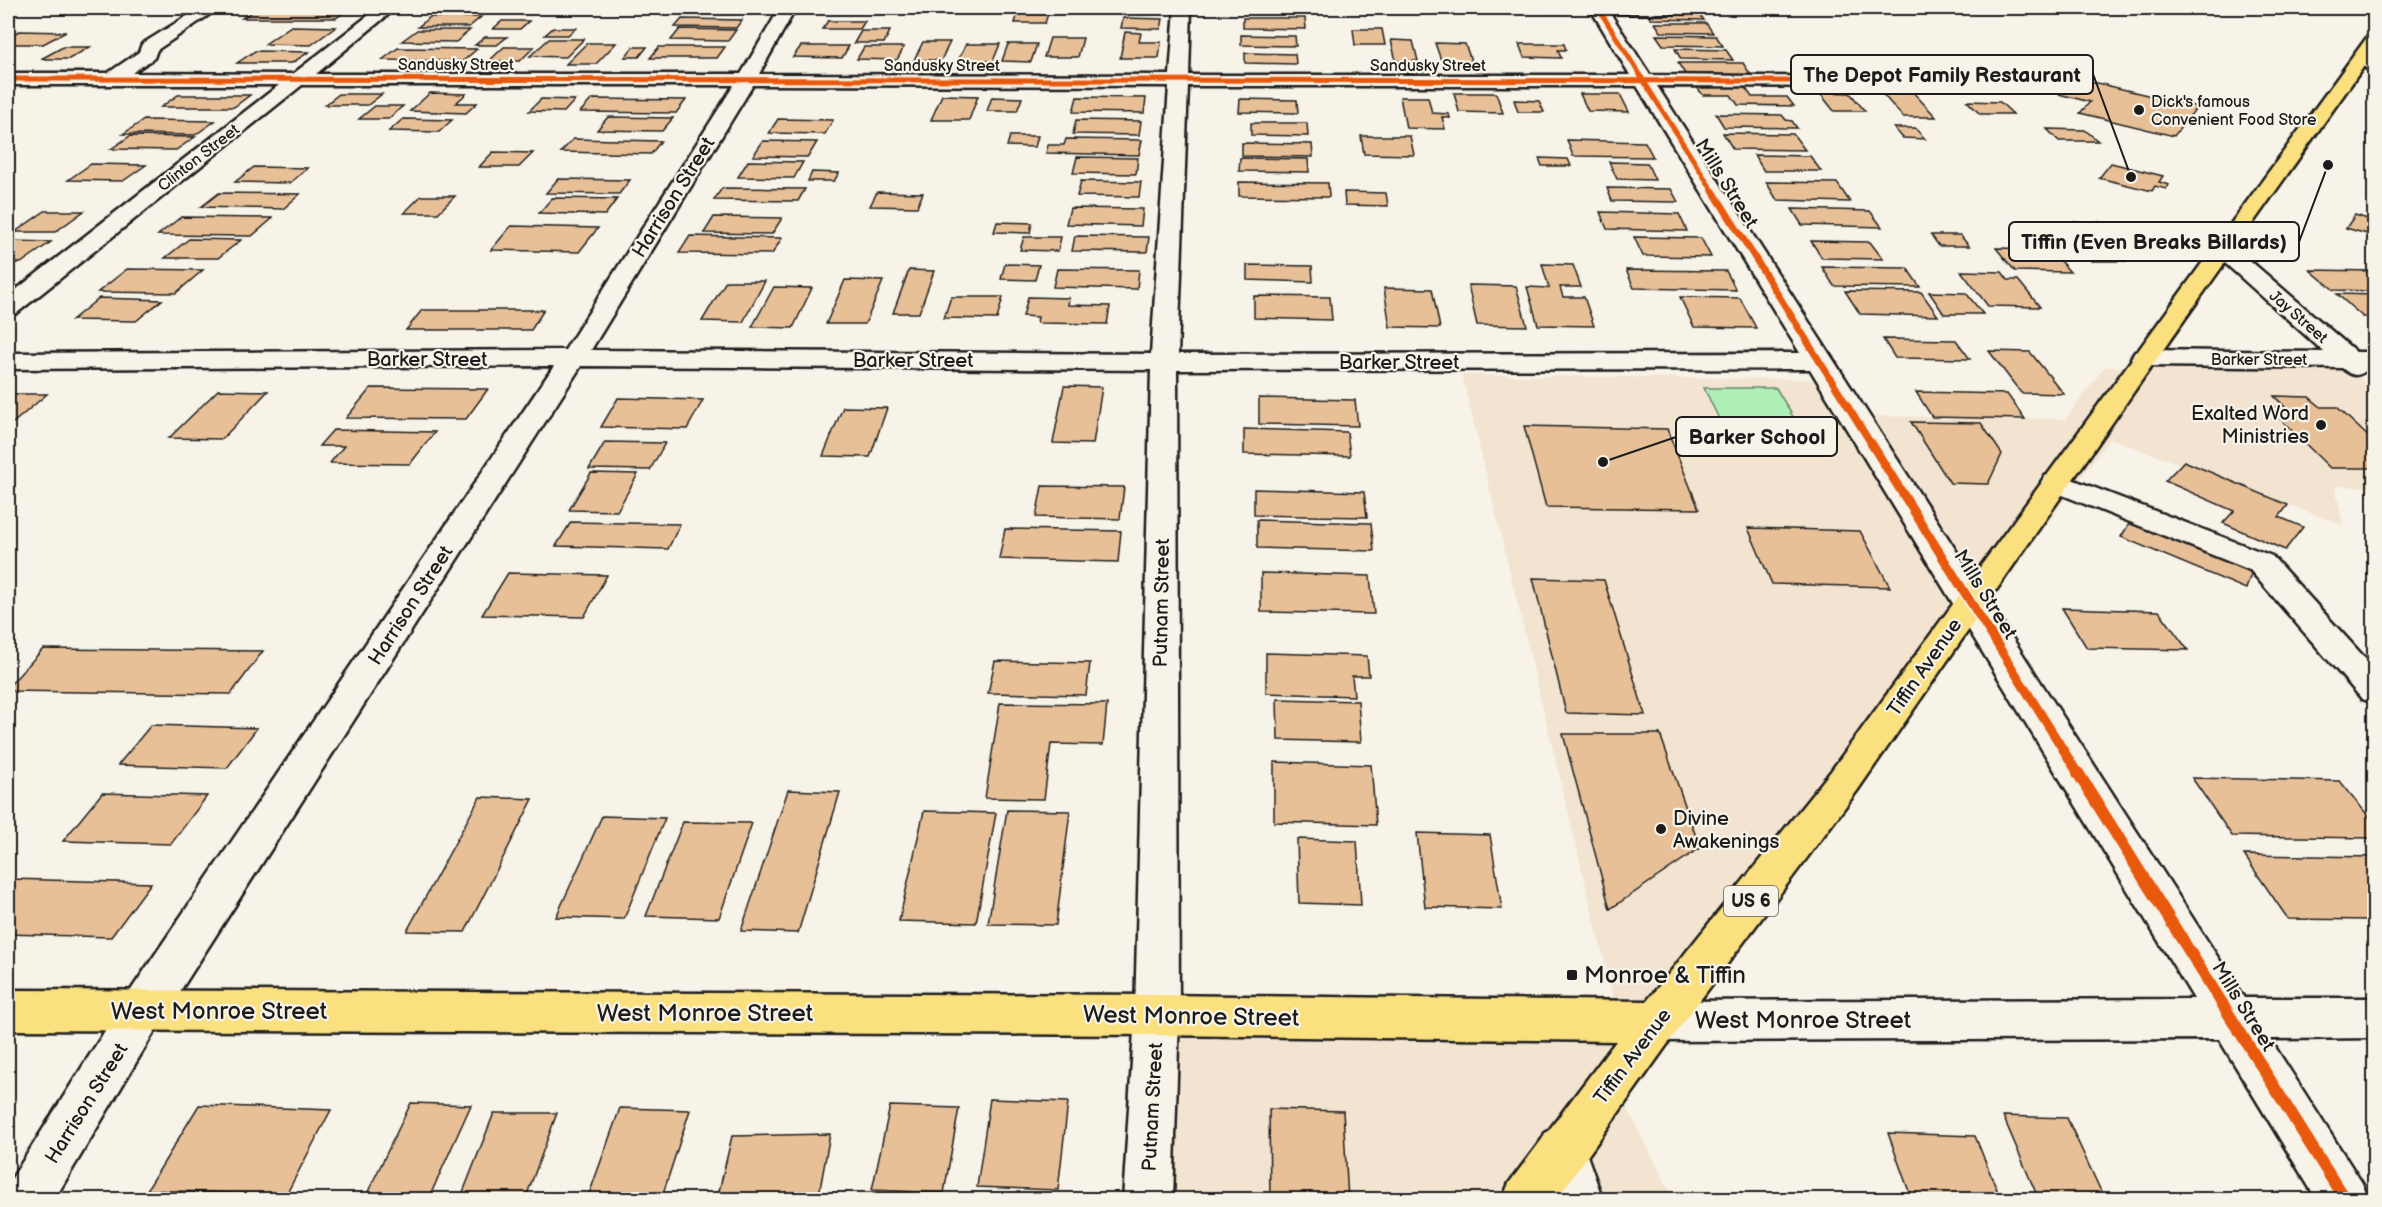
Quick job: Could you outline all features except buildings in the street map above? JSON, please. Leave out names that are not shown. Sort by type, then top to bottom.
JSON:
[{"type":"main road","name":"Tiffin Avenue","points":[[1526,1200],[1658,1021],[1844,782],[2144,358],[2370,54]]},
{"type":"main road","name":"West Monroe Street","points":[[8,1011],[1156,1015],[1658,1021]]},
{"type":"street","points":[[112,79],[148,54],[148,48],[211,8]]},
{"type":"street","name":"Clinton Street","points":[[8,308],[388,8]]},
{"type":"street","name":"Harrison Street","points":[[26,1200],[143,1010],[573,358],[746,81],[788,8]]},
{"type":"street","name":"Putnam Street","points":[[1148,1200],[1156,1015],[1164,362],[1183,8]]},
{"type":"street","points":[[1598,8],[1686,8]]},
{"type":"street","name":"Mills Street","points":[[1598,8],[2345,1200]]},
{"type":"street","name":"Sandusky Street","points":[[8,80],[298,78],[746,81],[1179,79],[1876,81]]},
{"type":"street","name":"Jay Street","points":[[2224,250],[2362,360],[2374,381]]},
{"type":"street","name":"Barker Street","points":[[8,361],[573,358],[1164,362],[1819,362]]},
{"type":"street","name":"Barker Street","points":[[2144,358],[2362,360]]},
{"type":"street","points":[[2055,482],[2260,564],[2374,690]]},
{"type":"street","name":"West Monroe Street","points":[[1658,1021],[2374,1018]]},
{"type":"street","points":[[1562,1150],[1579,1200]]},
{"type":"shaded area","points":[[2346,366],[2374,391],[2374,487],[2335,486],[2343,525],[2110,438],[1624,1102],[1674,1199],[1171,1200],[1183,998],[1613,997],[1462,375],[1840,380],[1868,416],[2066,419],[2104,367]]},
{"type":"green space","points":[[1704,388],[1776,388],[1798,425],[1722,425]]},
{"type":"cycle path","points":[[1598,8],[2345,1200]]},
{"type":"cycle path","points":[[8,79],[1876,81]]},
{"type":"place","name":"Dick's famous Convenient Food Store","points":[[2139,110]]},
{"type":"place","name":"Tiffin (Even Breaks Billards)","points":[[2328,165]]},
{"type":"place","name":"The Depot Family Restaurant","points":[[2131,177]]},
{"type":"place","name":"Exalted Word Ministries","points":[[2321,425]]},
{"type":"place","name":"Barker School","points":[[1603,462]]},
{"type":"place","name":"Divine Awakenings","points":[[1661,829]]},
{"type":"place","name":"Monroe & Tiffin","points":[[1572,975]]}]
